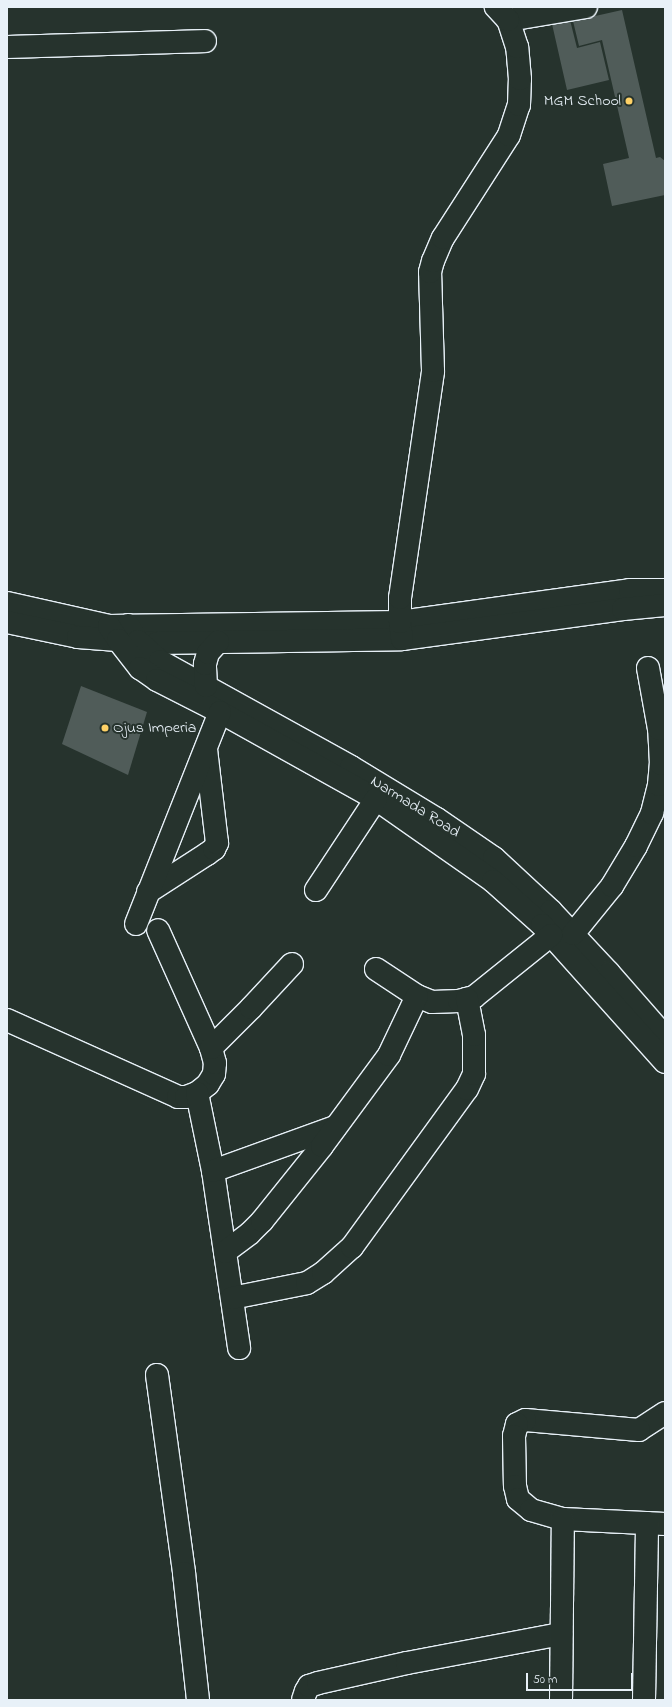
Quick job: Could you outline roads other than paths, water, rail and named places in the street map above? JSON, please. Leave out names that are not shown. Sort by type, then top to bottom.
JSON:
[{"type":"street","points":[[401,630],[400,598],[433,372],[430,272],[443,238],[509,135],[519,105],[520,79],[517,47],[502,14],[586,7]]},
{"type":"street","points":[[7,47],[205,41]]},
{"type":"street","points":[[7,622],[78,637],[123,633],[401,630],[630,590],[665,590]]},
{"type":"street","points":[[7,603],[157,643],[218,642],[401,630],[665,605]]},
{"type":"street","points":[[123,633],[140,668],[157,680],[220,712],[376,799],[493,881],[512,897],[551,935],[665,1062]]},
{"type":"street","name":"Narmada Road","points":[[123,633],[160,661],[351,767],[437,819],[494,858],[573,934],[665,1037]]},
{"type":"street","points":[[206,686],[205,664],[208,654],[218,642]]},
{"type":"street","points":[[573,934],[612,886],[636,846],[652,813],[659,785],[659,703],[648,668]]},
{"type":"street","points":[[136,924],[220,712]]},
{"type":"street","points":[[148,892],[214,849],[216,843],[206,746]]},
{"type":"street","points":[[316,890],[376,799]]},
{"type":"street","points":[[7,1020],[178,1097],[197,1093],[208,1084],[214,1074],[214,1063],[211,1048],[158,930]]},
{"type":"street","points":[[376,969],[417,996],[432,1002],[444,1003],[474,997],[551,935]]},
{"type":"street","points":[[211,1048],[252,1008],[292,964]]},
{"type":"street","points":[[225,1252],[250,1233],[262,1221],[335,1127],[389,1054],[417,996]]},
{"type":"street","points":[[232,1298],[307,1283],[324,1273],[352,1247],[467,1089],[474,1074],[474,1035],[468,998]]},
{"type":"street","points":[[197,1093],[213,1171],[239,1348]]},
{"type":"street","points":[[213,1171],[335,1127]]},
{"type":"street","points":[[157,1376],[184,1573],[198,1700]]},
{"type":"street","points":[[644,1700],[656,1524],[563,1519],[531,1510],[518,1499],[515,1486],[514,1436],[517,1424],[525,1420],[639,1430],[665,1413]]},
{"type":"street","points":[[561,1700],[563,1519]]},
{"type":"street","points":[[303,1700],[309,1686],[318,1683],[407,1663],[561,1634]]},
{"type":"place","name":"MGM School","points":[[629,101]]},
{"type":"place","name":"Ojus Imperia","points":[[105,728]]}]
